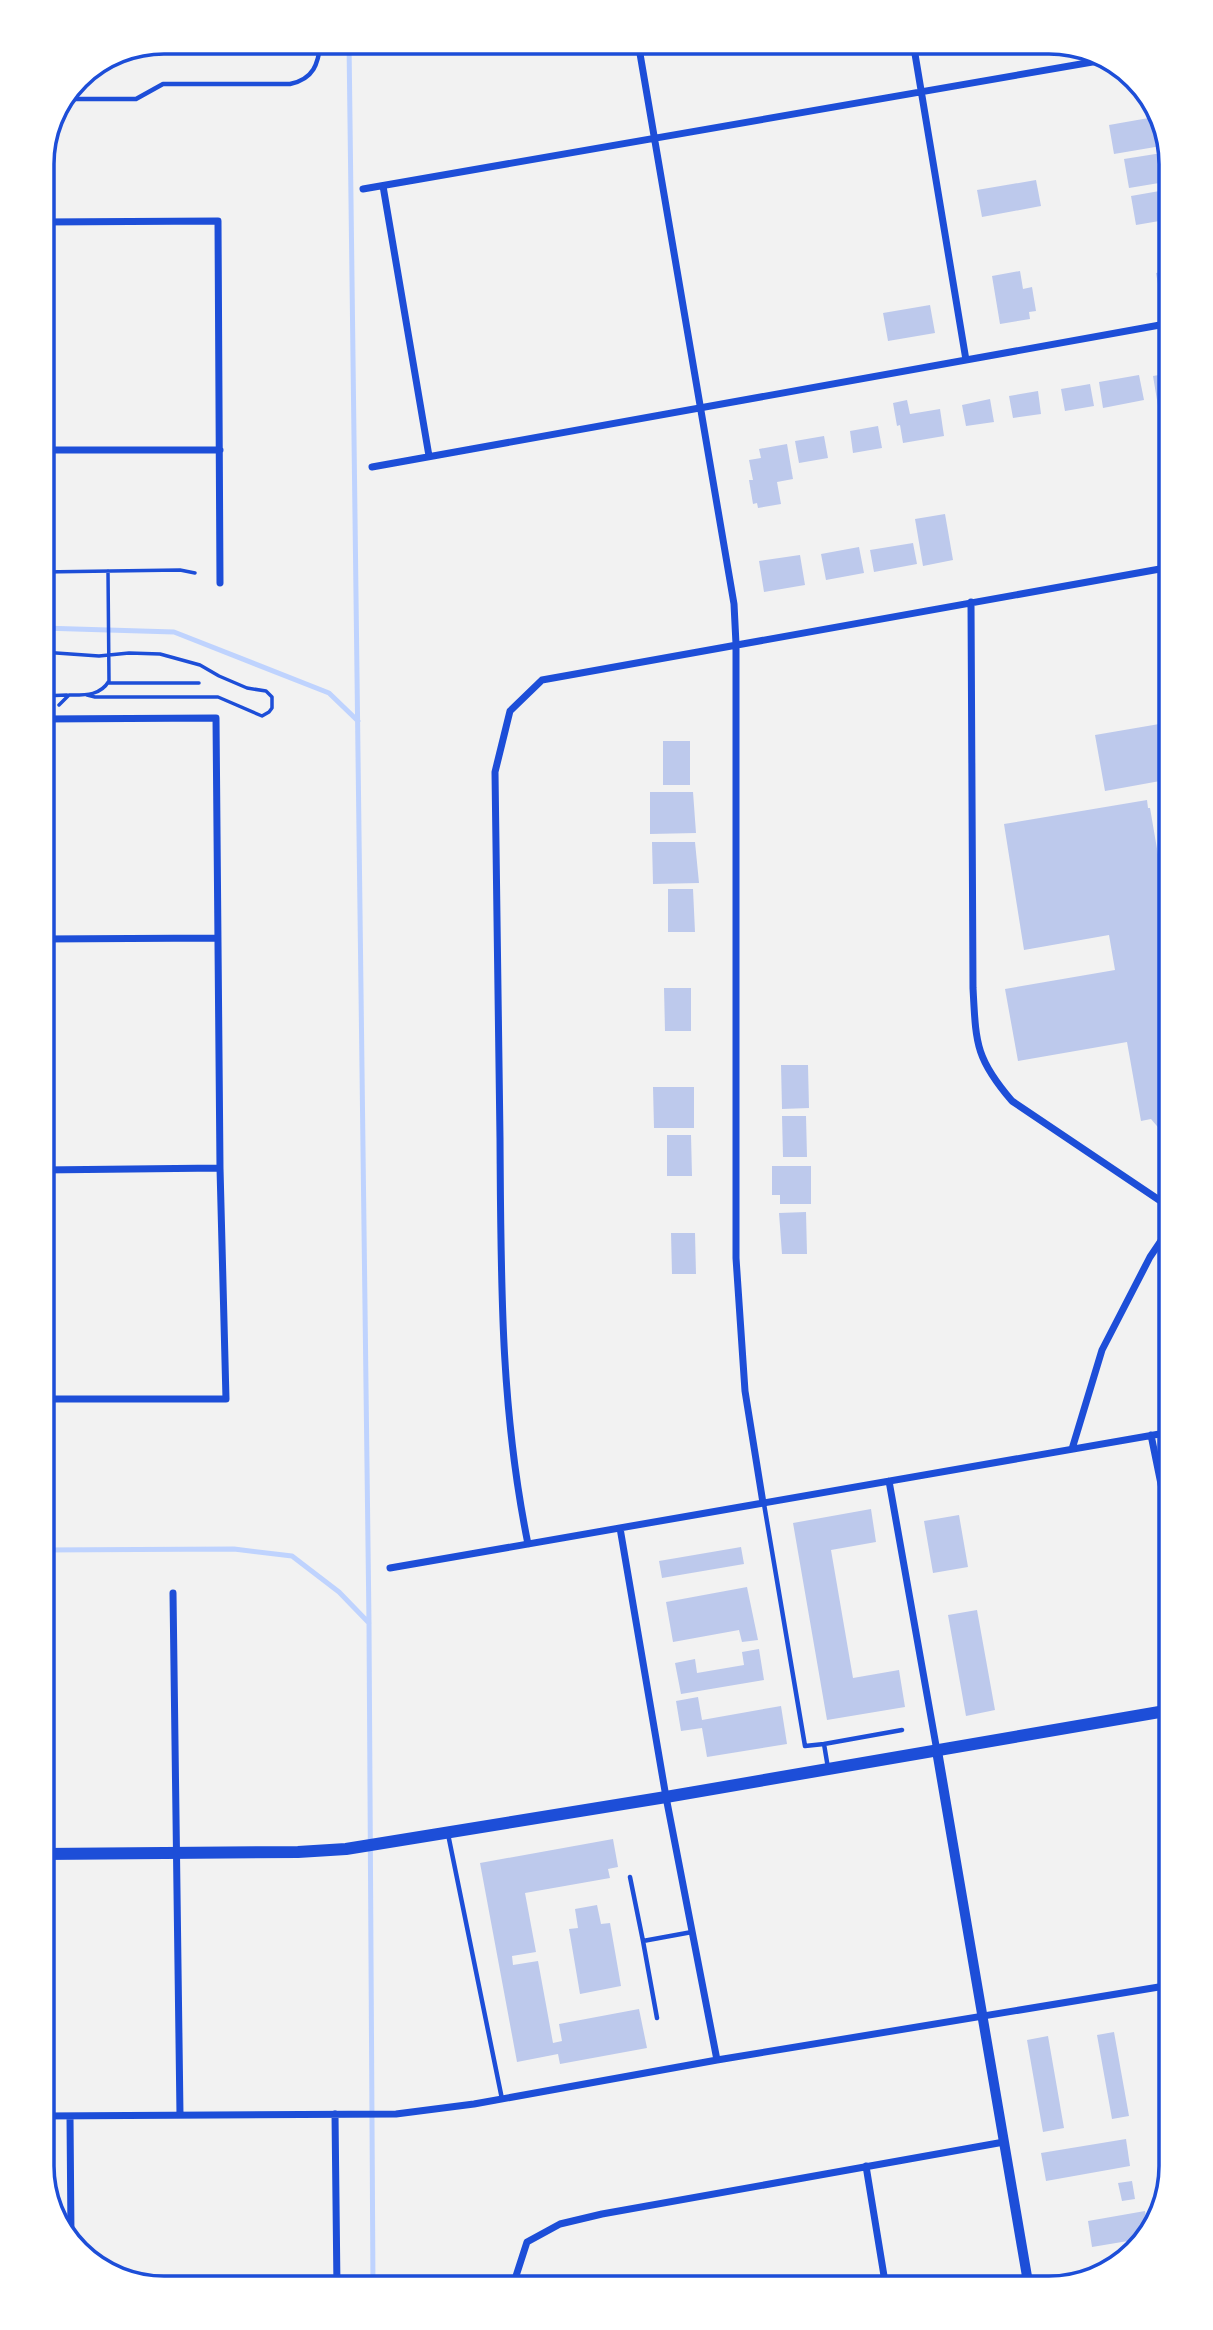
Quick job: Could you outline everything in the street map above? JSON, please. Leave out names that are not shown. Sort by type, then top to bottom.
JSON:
[{"type":"main road","points":[[54,1854],[298,1852],[346,1849],[1159,1712]]},
{"type":"street","points":[[640,54],[734,604],[736,1258],[745,1391],[763,1503]]},
{"type":"street","points":[[915,54],[965,360]]},
{"type":"street","points":[[363,189],[1090,63]]},
{"type":"street","points":[[383,186],[429,456]]},
{"type":"street","points":[[54,222],[218,222],[220,583]]},
{"type":"street","points":[[372,467],[1159,325]]},
{"type":"street","points":[[54,450],[220,450]]},
{"type":"street","points":[[528,1544],[517,1492],[506,1399],[501,1305],[495,772],[510,711],[542,680],[1159,569]]},
{"type":"street","points":[[971,602],[973,988],[975,1028],[981,1058],[993,1079],[1012,1101],[1159,1200]]},
{"type":"street","points":[[54,719],[216,718],[220,1168],[226,1399],[54,1399]]},
{"type":"street","points":[[54,939],[218,938]]},
{"type":"street","points":[[54,1170],[220,1168]]},
{"type":"street","points":[[1072,1449],[1102,1350],[1159,1244]]},
{"type":"street","points":[[390,1568],[1159,1434]]},
{"type":"street","points":[[1151,1435],[1159,1474]]},
{"type":"street","points":[[888,1481],[1027,2276]]},
{"type":"street","points":[[620,1528],[666,1797],[717,2060]]},
{"type":"street","points":[[173,1593],[180,2115]]},
{"type":"street","points":[[54,2116],[396,2114],[502,2099],[717,2060],[1159,1987]]},
{"type":"street","points":[[335,2114],[337,2276]]},
{"type":"street","points":[[70,2116],[71,2224]]},
{"type":"street","points":[[516,2276],[527,2242],[560,2224],[602,2214],[1004,2143]]},
{"type":"street","points":[[866,2166],[884,2276]]},
{"type":"lane","points":[[76,99],[136,99],[163,84],[301,82],[313,73],[319,54]]},
{"type":"lane","points":[[763,1503],[805,1746],[902,1730]]},
{"type":"lane","points":[[824,1744],[828,1769]]},
{"type":"lane","points":[[448,1833],[502,2099]]},
{"type":"lane","points":[[630,1877],[657,2018]]},
{"type":"lane","points":[[643,1941],[692,1932]]},
{"type":"path","points":[[54,572],[180,570],[195,573]]},
{"type":"path","points":[[87,695],[101,690],[108,683],[108,571]]},
{"type":"path","points":[[54,652],[160,654],[200,665],[240,685],[270,693],[273,702],[266,716],[262,716],[218,696],[54,696]]},
{"type":"path","points":[[108,683],[198,683]]},
{"type":"path","points":[[59,705],[69,695]]},
{"type":"building","points":[[1148,118],[1157,147],[1114,154],[1109,125]]},
{"type":"building","points":[[1158,154],[1159,183],[1129,188],[1124,159]]},
{"type":"building","points":[[1036,180],[1041,206],[982,217],[977,190]]},
{"type":"building","points":[[1159,191],[1159,221],[1136,225],[1131,196]]},
{"type":"building","points":[[1020,271],[1023,289],[1032,287],[1036,311],[1029,312],[1030,319],[1000,324],[992,276]]},
{"type":"building","points":[[930,305],[935,333],[888,341],[883,313]]},
{"type":"building","points":[[1139,375],[1144,400],[1103,408],[1099,382]]},
{"type":"building","points":[[1159,375],[1159,412],[1153,376]]},
{"type":"building","points":[[1090,384],[1094,406],[1065,411],[1061,389]]},
{"type":"building","points":[[1038,391],[1041,414],[1013,418],[1009,396]]},
{"type":"building","points":[[990,399],[994,422],[966,426],[962,405]]},
{"type":"building","points":[[907,400],[910,414],[940,409],[944,436],[903,443],[893,403]]},
{"type":"building","points":[[878,426],[882,448],[853,453],[850,431]]},
{"type":"building","points":[[824,436],[828,458],[799,463],[795,441]]},
{"type":"building","points":[[787,444],[793,479],[777,482],[781,504],[758,508],[757,503],[753,504],[749,480],[753,480],[749,460],[761,458],[759,449]]},
{"type":"building","points":[[945,514],[953,560],[923,566],[915,519]]},
{"type":"building","points":[[913,543],[917,564],[874,572],[870,550]]},
{"type":"building","points":[[859,547],[864,573],[826,580],[821,554]]},
{"type":"building","points":[[800,555],[805,585],[764,592],[759,561]]},
{"type":"building","points":[[1159,724],[1159,781],[1105,791],[1095,735]]},
{"type":"building","points":[[663,741],[690,741],[690,785],[663,785]]},
{"type":"building","points":[[650,792],[693,792],[696,833],[650,834]]},
{"type":"building","points":[[1147,800],[1159,860],[1159,1128],[1151,1119],[1141,1121],[1127,1042],[1018,1061],[1005,989],[1115,970],[1109,935],[1024,950],[1004,824]]},
{"type":"building","points":[[652,842],[695,842],[699,883],[653,884]]},
{"type":"building","points":[[668,889],[693,889],[695,932],[668,932]]},
{"type":"building","points":[[664,988],[691,988],[691,1031],[665,1031]]},
{"type":"building","points":[[781,1065],[808,1065],[809,1108],[782,1109]]},
{"type":"building","points":[[653,1087],[694,1087],[694,1128],[654,1128]]},
{"type":"building","points":[[782,1116],[806,1116],[807,1157],[783,1157]]},
{"type":"building","points":[[667,1135],[691,1135],[692,1176],[667,1176]]},
{"type":"building","points":[[772,1166],[811,1166],[811,1204],[780,1204],[780,1195],[772,1195]]},
{"type":"building","points":[[806,1212],[807,1254],[782,1254],[779,1213]]},
{"type":"building","points":[[671,1233],[695,1233],[696,1274],[672,1274]]},
{"type":"building","points":[[871,1509],[876,1542],[831,1550],[853,1678],[899,1670],[905,1707],[827,1720],[793,1523]]},
{"type":"building","points":[[959,1515],[968,1567],[933,1573],[924,1521]]},
{"type":"building","points":[[741,1547],[744,1564],[662,1578],[659,1561]]},
{"type":"building","points":[[747,1587],[758,1640],[742,1642],[739,1630],[673,1642],[666,1602]]},
{"type":"building","points":[[977,1610],[995,1710],[966,1716],[948,1615]]},
{"type":"building","points":[[759,1649],[764,1680],[681,1694],[675,1663],[695,1659],[697,1673],[744,1665],[742,1652]]},
{"type":"building","points":[[698,1697],[702,1720],[781,1706],[787,1744],[707,1757],[702,1728],[681,1731],[676,1701]]},
{"type":"building","points":[[613,1839],[618,1867],[608,1869],[610,1878],[525,1893],[536,1952],[512,1956],[513,1965],[538,1961],[553,2043],[562,2041],[559,2024],[639,2009],[647,2048],[560,2064],[558,2054],[517,2062],[480,1863]]},
{"type":"building","points":[[597,1905],[601,1924],[610,1923],[621,1986],[580,1994],[569,1929],[578,1928],[575,1909]]},
{"type":"building","points":[[1114,2032],[1129,2116],[1112,2119],[1097,2035]]},
{"type":"building","points":[[1048,2036],[1064,2128],[1043,2132],[1027,2040]]},
{"type":"building","points":[[1126,2139],[1130,2166],[1046,2181],[1041,2153]]},
{"type":"building","points":[[1132,2181],[1135,2199],[1122,2201],[1118,2183]]},
{"type":"building","points":[[1145,2211],[1146,2216],[1128,2241],[1092,2247],[1088,2221]]},
{"type":"waterway","points":[[349,54],[369,1623],[373,2276]]},
{"type":"waterway","points":[[54,628],[174,632],[329,693],[358,721]]},
{"type":"waterway","points":[[54,1550],[234,1549],[292,1556],[339,1592],[369,1623]]}]
